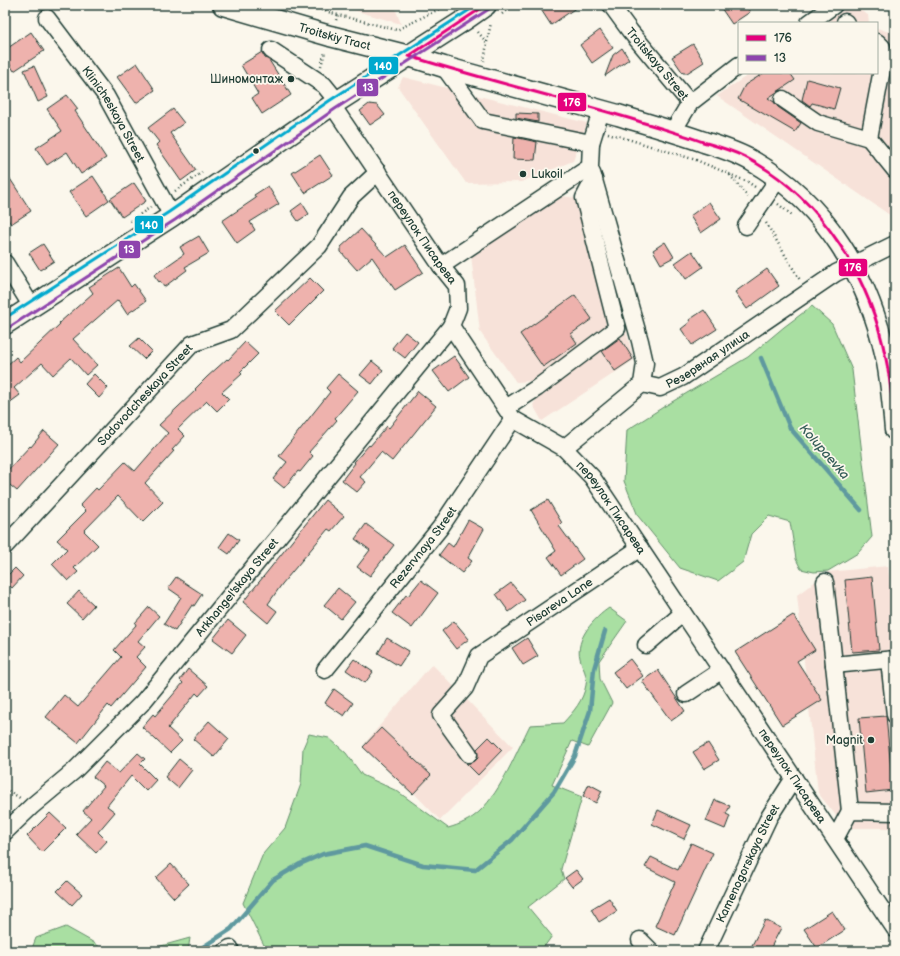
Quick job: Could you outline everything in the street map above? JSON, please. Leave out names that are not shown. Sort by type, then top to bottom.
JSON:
[{"type":"main road","name":"Troitskiy Tract","points":[[223,5],[263,10],[330,36],[409,56],[482,77],[596,128],[673,131],[739,154],[752,161],[781,181],[810,206],[830,230],[854,266],[866,293],[881,335],[888,370],[895,430]]},
{"type":"main road","points":[[5,324],[172,216],[335,103],[466,19],[491,15]]},
{"type":"street","name":"Troitskaya Street","points":[[611,5],[630,31],[690,103]]},
{"type":"street","points":[[810,22],[834,5]]},
{"type":"street","name":"Klinicheskaya Street","points":[[47,18],[106,96],[172,216]]},
{"type":"street","points":[[870,138],[884,59],[882,47],[878,43]]},
{"type":"street","name":"переулок Писарева","points":[[271,50],[324,85],[378,172],[441,266],[457,286],[458,308],[452,326],[510,414],[564,448],[592,477],[895,929]]},
{"type":"street","points":[[673,131],[690,103],[738,66]]},
{"type":"street","points":[[444,67],[483,121],[596,128],[592,173],[584,198],[617,328],[537,388],[510,414]]},
{"type":"street","points":[[783,99],[818,123],[870,138],[895,170]]},
{"type":"street","name":"Sadovodcheskaya Street","points":[[5,546],[192,344],[230,330],[319,246],[351,197],[378,172]]},
{"type":"street","points":[[441,266],[592,173]]},
{"type":"street","points":[[564,448],[642,384],[645,363],[592,173]]},
{"type":"street","points":[[746,226],[762,202],[781,181]]},
{"type":"street","points":[[854,266],[895,244]]},
{"type":"street","points":[[5,263],[32,307]]},
{"type":"street","name":"Резервная улица","points":[[642,384],[660,388],[683,377],[836,273],[854,266]]},
{"type":"street","name":"Arkhangel'skaya Street","points":[[5,832],[32,806],[74,771],[142,703],[452,326]]},
{"type":"street","name":"Rezervnaya Street","points":[[325,670],[440,528],[510,414]]},
{"type":"street","name":"Pisareva Lane","points":[[469,754],[441,715],[465,688],[479,656],[640,548]]},
{"type":"street","points":[[825,582],[850,811],[835,839]]},
{"type":"street","points":[[646,645],[683,613]]},
{"type":"street","points":[[834,665],[892,659],[895,715]]},
{"type":"street","points":[[686,694],[722,670]]},
{"type":"street","name":"Kamenogorskaya Street","points":[[706,951],[769,817],[794,778]]},
{"type":"street","points":[[850,811],[895,812]]},
{"type":"path","points":[[306,5],[338,15]]},
{"type":"path","points":[[482,77],[491,15],[513,5]]},
{"type":"path","points":[[466,19],[487,43]]},
{"type":"path","points":[[596,128],[696,160],[748,182],[762,202],[808,293]]},
{"type":"path","points":[[729,173],[762,202],[784,208],[795,218]]},
{"type":"shaded area","points":[[336,5],[394,5],[401,24]]},
{"type":"shaded area","points":[[851,5],[868,15],[869,22],[826,22]]},
{"type":"shaded area","points":[[878,28],[895,34],[895,217],[894,218],[717,96],[750,74],[878,74]]},
{"type":"shaded area","points":[[403,77],[587,123],[573,161],[521,182],[466,183],[398,87]]},
{"type":"shaded area","points":[[562,196],[589,200],[634,360],[542,421],[533,405],[540,393],[533,381],[516,382],[480,332],[471,255]]},
{"type":"shaded area","points":[[888,566],[895,636],[895,828],[846,828],[818,793],[797,595],[828,572]]},
{"type":"shaded area","points":[[432,664],[513,747],[440,820],[365,743]]},
{"type":"green space","points":[[812,306],[832,324],[852,370],[872,537],[858,553],[828,571],[814,572],[801,569],[796,559],[790,522],[769,516],[751,534],[743,562],[718,581],[680,568],[638,516],[624,481],[627,430],[748,357]]},
{"type":"green space","points":[[609,608],[627,621],[599,661],[600,679],[612,703],[588,747],[572,741],[552,785],[582,797],[561,869],[564,879],[528,907],[552,936],[541,951],[272,951],[264,945],[243,903],[263,854],[285,828],[301,784],[303,748],[309,734],[329,738],[346,753],[362,775],[397,791],[448,828],[461,824],[469,820],[480,811],[495,793],[530,725],[563,723],[578,706],[585,691],[586,685],[586,674],[580,658],[580,644],[583,636],[592,623]]},
{"type":"green space","points":[[66,927],[106,951],[31,951],[36,938]]},
{"type":"green space","points":[[190,938],[188,951],[143,951]]},
{"type":"building","points":[[538,5],[580,5],[551,25]]},
{"type":"building","points":[[719,5],[745,5],[750,12],[732,24]]},
{"type":"building","points":[[600,30],[613,48],[592,63],[580,45]]},
{"type":"building","points":[[31,32],[44,51],[14,71],[5,57],[5,50]]},
{"type":"building","points":[[693,44],[704,62],[687,73],[683,73],[672,57]]},
{"type":"building","points":[[622,48],[629,59],[605,76],[613,55]]},
{"type":"building","points":[[262,52],[265,58],[269,60],[291,95],[262,114],[252,98],[258,94],[241,65]]},
{"type":"building","points":[[137,63],[155,90],[136,103],[117,77]]},
{"type":"building","points":[[34,66],[48,97],[38,102],[24,70]]},
{"type":"building","points":[[762,74],[791,74],[795,80],[768,98],[801,123],[795,132],[738,99],[745,85]]},
{"type":"building","points":[[807,79],[840,88],[834,109],[812,103],[810,106],[802,100]]},
{"type":"building","points":[[67,95],[78,109],[75,111],[106,158],[81,174],[67,152],[47,165],[36,148],[62,131],[47,109]]},
{"type":"building","points":[[369,104],[377,105],[385,115],[370,125],[360,111]]},
{"type":"building","points":[[173,109],[184,123],[170,133],[196,170],[181,181],[156,145],[159,142],[148,128]]},
{"type":"building","points":[[516,113],[538,114],[538,122],[516,118]]},
{"type":"building","points":[[514,137],[537,142],[535,160],[513,159]]},
{"type":"building","points":[[320,155],[333,175],[305,193],[292,173]]},
{"type":"building","points":[[5,171],[31,211],[11,224],[5,215]]},
{"type":"building","points":[[93,176],[109,200],[86,216],[69,192]]},
{"type":"building","points":[[134,183],[146,201],[122,217],[110,199]]},
{"type":"building","points":[[268,186],[279,204],[250,222],[255,230],[237,243],[222,221],[256,198],[254,195]]},
{"type":"building","points":[[709,202],[721,219],[701,233],[690,216]]},
{"type":"building","points":[[302,203],[309,214],[298,221],[291,211]]},
{"type":"building","points":[[361,229],[387,257],[405,245],[423,272],[395,290],[372,257],[357,270],[341,252],[341,247]]},
{"type":"building","points":[[199,236],[209,253],[185,267],[187,270],[164,287],[154,275],[184,254],[180,247]]},
{"type":"building","points":[[665,242],[674,257],[661,264],[653,250]]},
{"type":"building","points":[[43,244],[54,261],[40,270],[29,253]]},
{"type":"building","points":[[692,251],[703,267],[686,279],[675,263]]},
{"type":"building","points":[[119,268],[131,287],[134,284],[146,301],[127,314],[118,300],[73,339],[97,365],[86,375],[71,358],[53,375],[42,363],[14,388],[20,395],[5,406],[5,367],[16,357],[20,362],[60,324],[59,323],[93,293],[89,287]]},
{"type":"building","points":[[767,269],[779,286],[747,309],[735,292]]},
{"type":"building","points":[[310,278],[323,291],[289,325],[275,311]]},
{"type":"building","points":[[575,295],[592,319],[571,334],[577,343],[543,367],[520,334]]},
{"type":"building","points":[[704,310],[717,329],[692,345],[681,329],[690,322],[689,320]]},
{"type":"building","points":[[405,332],[418,342],[405,358],[392,348]]},
{"type":"building","points":[[139,338],[152,351],[144,359],[130,346]]},
{"type":"building","points":[[620,338],[633,359],[615,371],[602,351]]},
{"type":"building","points":[[245,342],[258,354],[240,372],[242,374],[222,392],[229,399],[217,411],[207,401],[178,429],[185,436],[172,450],[174,451],[145,483],[163,502],[143,522],[118,496],[84,531],[98,545],[74,568],[78,572],[68,581],[52,564],[67,549],[57,540],[86,511],[80,505],[96,488],[98,490],[125,462],[135,471],[168,433],[159,425],[196,390],[195,389],[207,377],[227,359],[228,360]]},
{"type":"building","points":[[454,356],[469,377],[449,392],[433,371]]},
{"type":"building","points":[[372,361],[383,370],[372,384],[360,375]]},
{"type":"building","points":[[94,374],[108,388],[99,398],[85,384]]},
{"type":"building","points":[[338,374],[358,391],[335,418],[337,420],[309,452],[313,456],[284,488],[273,479],[287,462],[279,456],[330,392],[326,388]]},
{"type":"building","points":[[418,391],[436,406],[392,461],[381,452],[360,477],[366,482],[357,492],[342,480],[355,463],[354,462],[387,426],[389,428]]},
{"type":"building","points":[[44,431],[59,444],[17,491],[5,481],[5,473],[30,446],[31,447]]},
{"type":"building","points":[[325,500],[344,516],[331,531],[328,529],[282,584],[268,604],[277,611],[268,623],[243,602]]},
{"type":"building","points":[[548,500],[562,523],[559,526],[583,559],[561,575],[548,557],[556,551],[531,510]]},
{"type":"building","points":[[468,520],[484,529],[468,558],[472,561],[462,573],[439,555],[448,543],[453,547]]},
{"type":"building","points":[[366,524],[394,545],[370,576],[357,567],[370,550],[355,539]]},
{"type":"building","points":[[229,533],[239,540],[229,554],[219,547]]},
{"type":"building","points":[[15,568],[23,576],[12,588],[5,581],[5,578]]},
{"type":"building","points":[[176,577],[202,594],[194,606],[192,605],[175,631],[164,624],[181,597],[168,588]]},
{"type":"building","points":[[872,577],[879,650],[852,652],[845,580]]},
{"type":"building","points":[[421,580],[438,593],[412,628],[392,613],[406,595],[408,596]]},
{"type":"building","points":[[511,583],[525,600],[509,612],[496,594]]},
{"type":"building","points":[[338,588],[355,602],[341,619],[324,605]]},
{"type":"building","points":[[79,591],[94,605],[82,618],[67,604]]},
{"type":"building","points":[[149,607],[159,616],[138,641],[145,647],[136,657],[146,667],[111,708],[108,705],[78,743],[46,717],[64,695],[78,707],[121,657],[114,650],[136,625],[135,623]]},
{"type":"building","points":[[793,615],[815,650],[797,661],[822,700],[782,725],[735,652]]},
{"type":"building","points":[[228,620],[246,635],[232,653],[213,639]]},
{"type":"building","points":[[454,621],[469,639],[456,649],[442,631]]},
{"type":"building","points":[[387,638],[409,651],[399,666],[378,653]]},
{"type":"building","points":[[527,638],[538,656],[523,665],[512,648]]},
{"type":"building","points":[[354,659],[373,672],[365,683],[346,670]]},
{"type":"building","points":[[630,659],[643,676],[626,689],[613,672]]},
{"type":"building","points":[[188,669],[208,686],[199,696],[196,693],[168,728],[182,741],[170,753],[142,727],[153,714],[155,716],[183,683],[180,680]]},
{"type":"building","points":[[658,670],[685,711],[671,721],[642,681]]},
{"type":"building","points":[[334,689],[353,703],[344,716],[325,703]]},
{"type":"building","points":[[886,716],[893,790],[866,793],[859,718]]},
{"type":"building","points":[[209,721],[229,739],[214,757],[193,739]]},
{"type":"building","points":[[381,728],[431,775],[413,794],[363,747]]},
{"type":"building","points":[[489,737],[502,750],[478,775],[466,763],[475,761],[478,758],[477,749]]},
{"type":"building","points":[[708,743],[719,760],[704,769],[693,752]]},
{"type":"building","points":[[138,753],[145,759],[140,764],[156,780],[146,791],[131,776],[107,806],[115,812],[98,832],[107,841],[96,853],[76,834],[91,818],[83,811],[104,786],[93,777],[105,762],[119,773]]},
{"type":"building","points":[[179,759],[192,770],[178,788],[165,777]]},
{"type":"building","points":[[589,784],[602,791],[596,803],[583,796]]},
{"type":"building","points":[[715,800],[730,806],[726,814],[730,816],[725,829],[706,821]]},
{"type":"building","points":[[658,810],[691,825],[684,839],[652,824]]},
{"type":"building","points":[[50,813],[66,828],[42,852],[27,836]]},
{"type":"building","points":[[691,843],[713,853],[675,935],[655,926],[675,882],[645,867],[651,857],[678,870]]},
{"type":"building","points":[[171,864],[189,884],[174,898],[156,878]]},
{"type":"building","points":[[576,870],[583,879],[572,887],[565,878]]},
{"type":"building","points":[[67,881],[82,894],[72,905],[57,891]]},
{"type":"building","points":[[609,898],[617,911],[599,922],[591,909]]},
{"type":"building","points":[[832,911],[845,930],[817,948],[804,929]]},
{"type":"building","points":[[765,920],[781,928],[769,951],[749,951]]},
{"type":"waterway","name":"Kolupaevka","points":[[761,358],[790,428],[861,510]]},
{"type":"waterway","points":[[197,951],[231,929],[273,880],[300,864],[323,854],[365,846],[423,865],[475,870],[512,840],[554,792],[575,756],[590,711],[594,669],[605,631]]},
{"type":"transit line","name":"140","points":[[5,318],[169,212],[329,101],[477,5]]},
{"type":"transit line","name":"176","points":[[409,56],[486,5]]},
{"type":"transit line","name":"13","points":[[8,328],[175,220],[335,109],[489,9]]},
{"type":"transit line","name":"176","points":[[409,56],[670,131],[734,152],[772,174],[797,193],[819,216],[838,242],[854,269],[868,298],[886,359],[893,403],[895,430]]},
{"type":"place","name":"Шиномонтаж","points":[[291,79]]},
{"type":"place","name":"Lukoil","points":[[523,174]]},
{"type":"place","name":"Magnit","points":[[871,740]]}]
